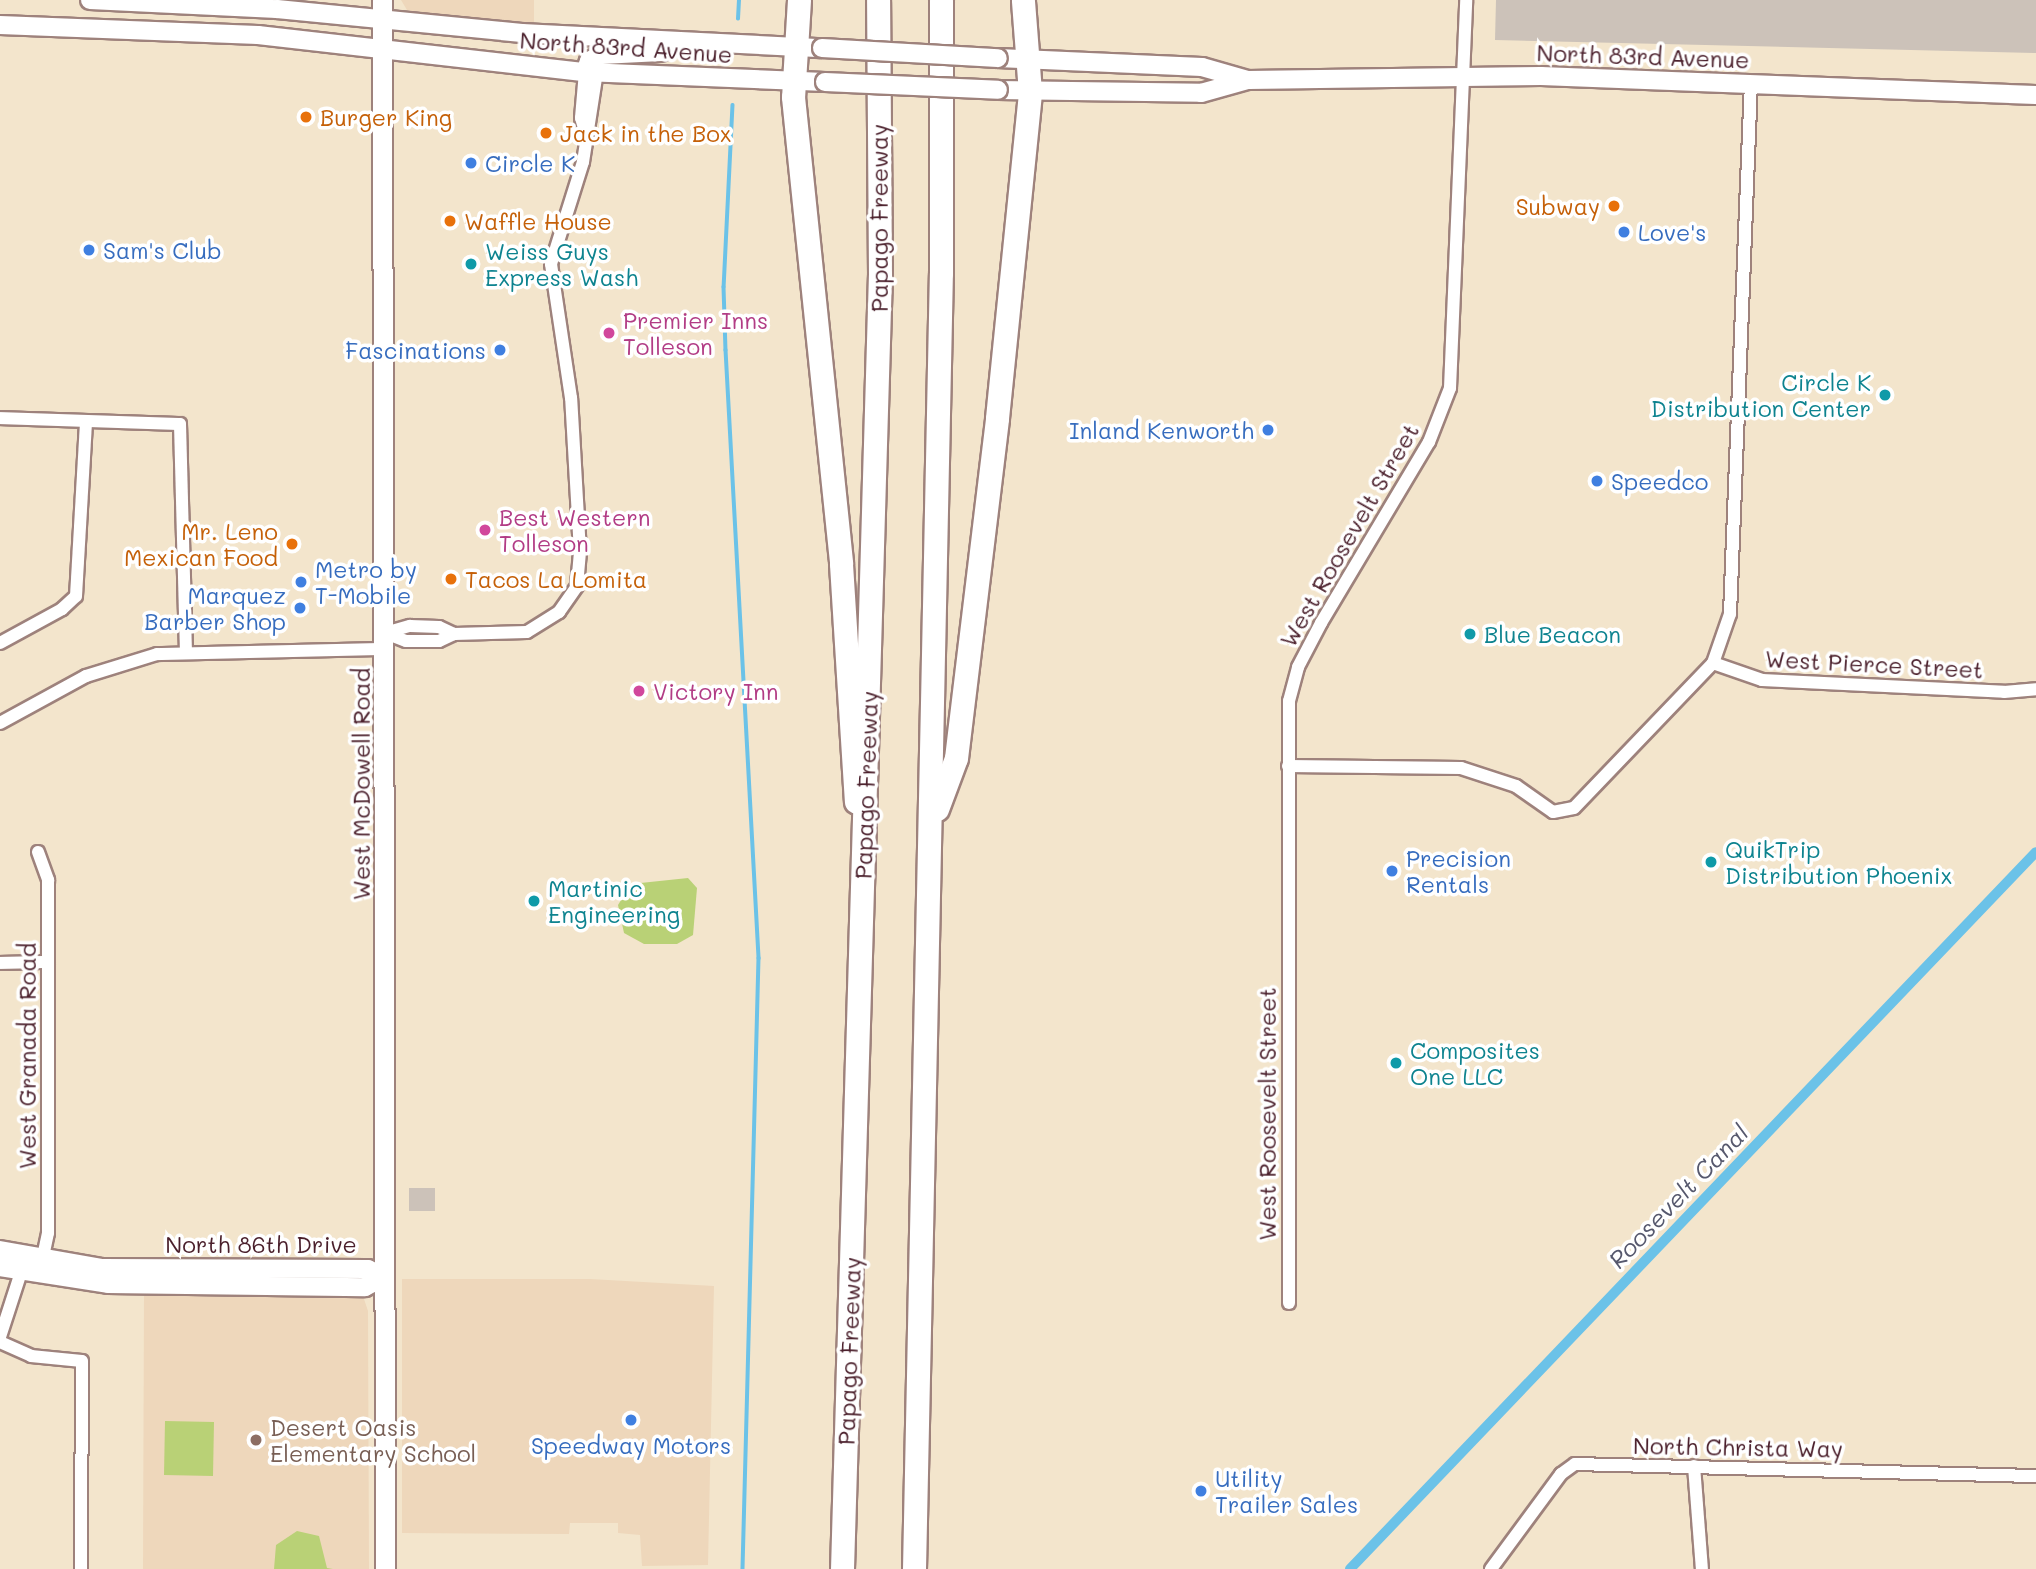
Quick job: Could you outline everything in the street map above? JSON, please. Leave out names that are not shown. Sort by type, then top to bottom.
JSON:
[{"type":"highway","points":[[799,0],[793,81],[841,564],[851,782],[864,839]]},
{"type":"highway","name":"Papago Freeway","points":[[842,1569],[880,275],[878,0]]},
{"type":"highway","points":[[914,1569],[941,273],[941,0]]},
{"type":"highway","points":[[930,825],[956,758],[1030,92],[1023,0]]},
{"type":"main road","name":"North 83rd Avenue","points":[[90,0],[382,9],[685,42],[1202,67],[1248,80]]},
{"type":"main road","name":"West McDowell Road","points":[[382,9],[385,1569]]},
{"type":"main road","name":"North 83rd Avenue","points":[[0,25],[246,34],[591,72],[1030,92],[1201,93],[1248,80],[1462,77],[1751,83],[2036,95]]},
{"type":"main road","points":[[591,72],[589,61],[601,55],[660,52],[685,42]]},
{"type":"main road","name":"North 86th Drive","points":[[0,1251],[90,1275]]},
{"type":"main road","name":"North 86th Drive","points":[[0,1267],[22,1272],[365,1287],[384,1277]]},
{"type":"street","name":"West Roosevelt Street","points":[[1289,1303],[1289,701],[1298,667],[1429,442],[1450,388],[1466,0]]},
{"type":"street","points":[[0,723],[86,676],[186,650],[385,641],[410,626],[439,627],[454,634],[527,632],[546,623],[568,602],[580,571],[579,540],[568,364],[551,264],[578,178],[586,134],[581,118],[591,72]]},
{"type":"street","points":[[1288,765],[1461,768],[1516,786],[1553,812],[1574,808],[1713,663],[1726,634],[1731,598],[1751,83]]},
{"type":"street","points":[[0,418],[180,424],[186,650]]},
{"type":"street","points":[[0,643],[62,610],[76,596],[86,421]]},
{"type":"street","name":"West Pierce Street","points":[[1713,663],[1762,680],[2004,692],[2036,689]]},
{"type":"street","name":"West Granada Road","points":[[38,852],[48,880],[48,1233],[42,1261]]},
{"type":"street","points":[[0,963],[48,962]]},
{"type":"street","points":[[22,1272],[0,1339],[31,1356],[82,1361],[80,1569]]},
{"type":"street","name":"North Christa Way","points":[[1491,1569],[1561,1474],[1575,1464],[2036,1476]]},
{"type":"street","points":[[1694,1466],[1702,1569]]},
{"type":"shaded area","points":[[401,0],[534,0],[534,25],[427,17],[407,10]]},
{"type":"shaded area","points":[[1496,0],[2036,0],[2036,53],[1495,40]]},
{"type":"shaded area","points":[[409,1188],[435,1188],[435,1211],[409,1211]]},
{"type":"shaded area","points":[[402,1279],[590,1279],[714,1286],[708,1565],[642,1566],[640,1535],[618,1533],[618,1523],[570,1523],[569,1534],[402,1533]]},
{"type":"shaded area","name":"Desert Oasis Elementary School","points":[[144,1293],[363,1296],[368,1311],[369,1569],[143,1569]]},
{"type":"green space","points":[[688,878],[697,888],[693,935],[677,944],[644,944],[624,933],[618,905],[631,884]]},
{"type":"green space","points":[[165,1421],[214,1422],[213,1476],[164,1475]]},
{"type":"green space","points":[[297,1531],[319,1536],[327,1568],[333,1569],[274,1569],[276,1545]]},
{"type":"waterway","points":[[738,19],[739,0]]},
{"type":"waterway","points":[[733,105],[724,287],[759,958],[743,1569]]},
{"type":"waterway","name":"Roosevelt Canal","points":[[1350,1569],[2036,852]]},
{"type":"place","name":"Burger King","points":[[306,117]]},
{"type":"place","name":"Jack in the Box","points":[[546,133]]},
{"type":"place","name":"Circle K","points":[[471,163]]},
{"type":"place","name":"Subway","points":[[1614,206]]},
{"type":"place","name":"Waffle House","points":[[450,221]]},
{"type":"place","name":"Love's","points":[[1624,232]]},
{"type":"place","name":"Sam's Club","points":[[89,250]]},
{"type":"place","name":"Weiss Guys Express Wash","points":[[471,264]]},
{"type":"place","name":"Premier Inns Tolleson","points":[[609,333]]},
{"type":"place","name":"Fascinations","points":[[500,350]]},
{"type":"place","name":"Circle K Distribution Center","points":[[1885,395]]},
{"type":"place","name":"Inland Kenworth","points":[[1268,430]]},
{"type":"place","name":"Speedco","points":[[1597,481]]},
{"type":"place","name":"Best Western Tolleson","points":[[485,530]]},
{"type":"place","name":"Mr. Leno Mexican Food","points":[[292,544]]},
{"type":"place","name":"Tacos La Lomita","points":[[451,579]]},
{"type":"place","name":"Metro by T-Mobile","points":[[301,582]]},
{"type":"place","name":"Marquez Barber Shop","points":[[300,608]]},
{"type":"place","name":"Blue Beacon","points":[[1470,634]]},
{"type":"place","name":"Victory Inn","points":[[639,691]]},
{"type":"place","name":"QuikTrip Distribution Phoenix","points":[[1711,862]]},
{"type":"place","name":"Precision Rentals","points":[[1392,871]]},
{"type":"place","name":"Martinic Engineering","points":[[534,901]]},
{"type":"place","name":"Composites One LLC","points":[[1396,1063]]},
{"type":"place","name":"Speedway Motors","points":[[631,1420]]},
{"type":"place","name":"Desert Oasis Elementary School","points":[[256,1440]]},
{"type":"place","name":"Utility Trailer Sales","points":[[1201,1491]]}]
